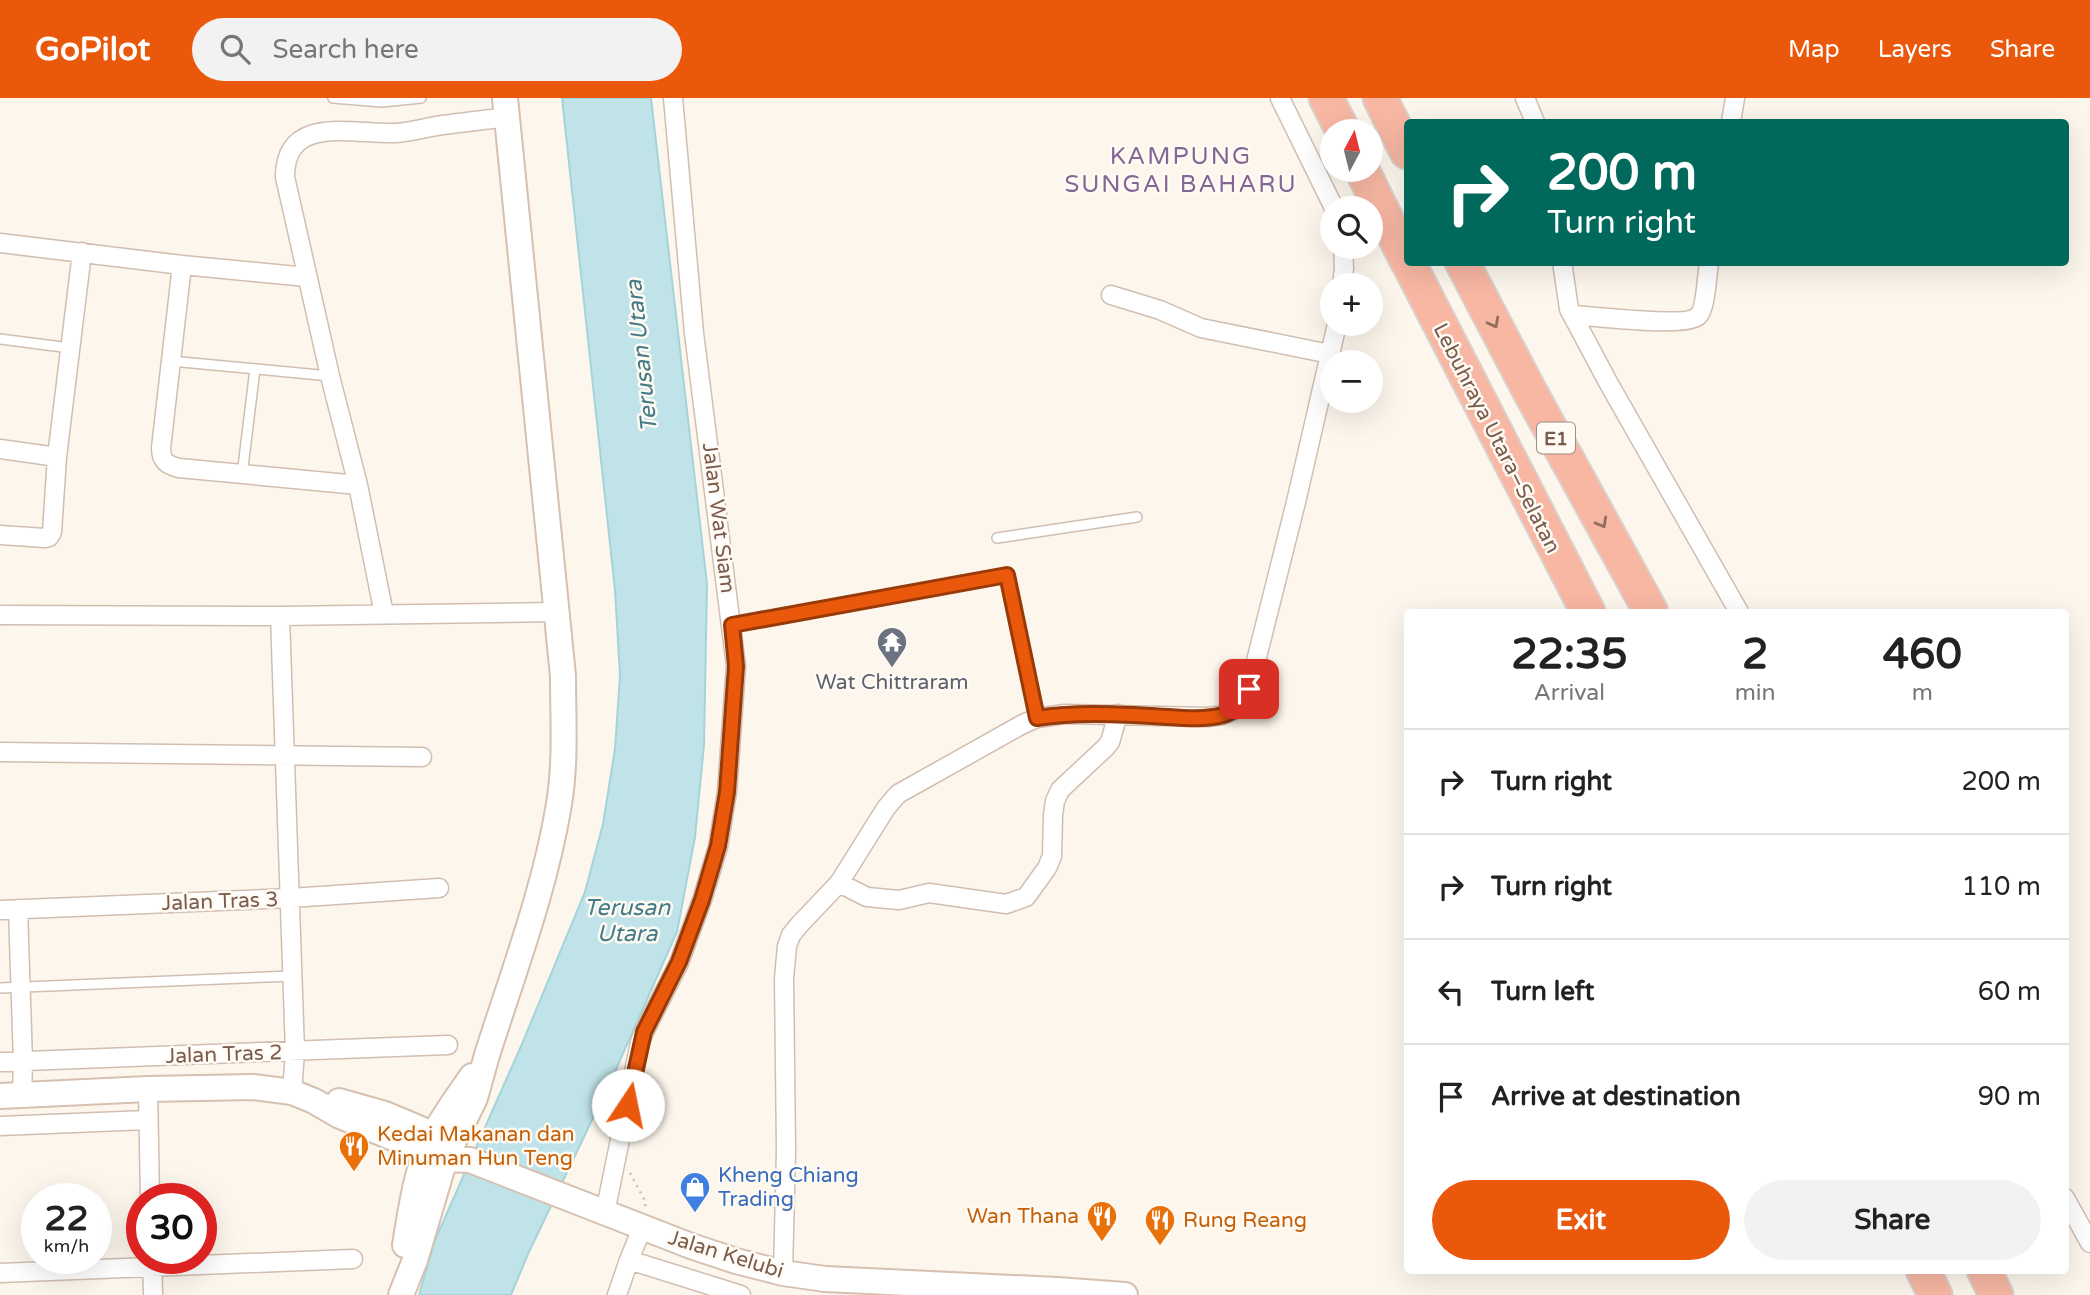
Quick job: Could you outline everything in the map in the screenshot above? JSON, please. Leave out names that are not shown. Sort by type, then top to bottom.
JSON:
[{"type":"highway","points":[[1326,98],[1337,119]]},
{"type":"highway","points":[[1380,98],[1404,146]]},
{"type":"highway","name":"Lebuhraya Utara–Selatan","points":[[1368,182],[1404,256]]},
{"type":"highway","name":"Lebuhraya Utara–Selatan","points":[[1409,266],[1586,609]]},
{"type":"highway","name":"E1","points":[[1464,266],[1649,609]]},
{"type":"highway","points":[[1925,1274],[1935,1295]]},
{"type":"highway","points":[[1986,1274],[1996,1295]]},
{"type":"street","name":"Jalan Wat Siam","points":[[594,1209],[619,1151],[640,1042],[679,962],[718,846],[727,792],[736,666],[694,333],[673,98]]},
{"type":"street","points":[[1280,98],[1328,196]]},
{"type":"street","points":[[1525,98],[1534,119]]},
{"type":"street","points":[[1732,119],[1735,98]]},
{"type":"street","points":[[384,614],[358,485],[307,277],[285,177],[285,164],[295,144],[320,132],[332,130],[395,133],[506,108],[562,676],[564,734],[559,804],[541,885],[486,1055],[449,1151],[414,1193],[402,1261],[401,1293]]},
{"type":"street","points":[[0,243],[307,277]]},
{"type":"street","points":[[0,535],[49,537],[52,533],[57,457],[82,253]]},
{"type":"street","points":[[182,265],[161,456],[170,465],[179,468],[358,485]]},
{"type":"street","points":[[1562,266],[1566,298],[1572,315],[1737,609]]},
{"type":"street","points":[[1572,315],[1671,322],[1694,319],[1702,312],[1708,266]]},
{"type":"street","points":[[1111,295],[1160,310],[1200,328],[1320,352]]},
{"type":"street","points":[[783,1273],[786,1150],[784,978],[791,935],[839,883],[886,808],[898,794],[1037,718],[1065,714],[1188,717],[1223,715],[1236,709],[1245,699],[1256,666],[1320,396]]},
{"type":"street","points":[[0,449],[57,457]]},
{"type":"street","points":[[0,615],[280,616],[556,612]]},
{"type":"street","points":[[9,909],[20,987],[23,1062],[11,1096],[253,1087],[303,1096],[295,1052],[280,616]]},
{"type":"street","points":[[839,883],[867,897],[899,900],[929,893],[1006,904],[1026,897],[1047,868],[1052,856],[1053,815],[1060,790],[1110,742],[1118,714]]},
{"type":"street","points":[[0,752],[422,757]]},
{"type":"street","name":"Jalan Tras 3","points":[[9,909],[291,898],[439,888]]},
{"type":"street","name":"Jalan Tras 2","points":[[0,1062],[448,1045]]},
{"type":"street","points":[[148,1089],[149,1183]]},
{"type":"street","name":"Jalan Kelubi","points":[[303,1096],[340,1116],[449,1151],[594,1209],[725,1257],[824,1287],[1032,1288],[1125,1295]]},
{"type":"street","points":[[0,1126],[147,1120]]},
{"type":"street","points":[[2069,1205],[2090,1243]]},
{"type":"street","points":[[617,1295],[643,1226]]},
{"type":"street","points":[[217,1262],[353,1259]]},
{"type":"street","points":[[629,1260],[741,1295]]},
{"type":"street","points":[[0,1273],[126,1265]]},
{"type":"street","points":[[152,1274],[153,1295]]},
{"type":"lane","points":[[334,98],[382,102],[421,98]]},
{"type":"lane","points":[[0,339],[70,348]]},
{"type":"lane","points":[[171,361],[330,376]]},
{"type":"lane","points":[[242,475],[255,369]]},
{"type":"lane","points":[[997,538],[1137,517]]},
{"type":"lane","points":[[732,625],[1007,575],[1037,718]]},
{"type":"lane","points":[[0,988],[292,976]]},
{"type":"path","points":[[619,1151],[647,1206],[643,1226]]},
{"type":"water","name":"Terusan Utara","points":[[562,98],[651,98],[707,584],[704,745],[695,837],[677,932],[511,1295],[419,1295],[435,1240],[522,1044],[585,892],[603,824],[615,749],[620,675],[615,590]]},
{"type":"place","name":"Wat Chittraram","points":[[892,669]]},
{"type":"place","name":"Kedai Makanan dan Minuman Hun Teng","points":[[354,1173]]},
{"type":"place","name":"Kheng Chiang Trading","points":[[695,1214]]},
{"type":"place","name":"Wan Thana","points":[[1102,1243]]},
{"type":"place","name":"Rung Reang","points":[[1160,1247]]},
{"type":"district","name":"KAMPUNG SUNGAI BAHARU","points":[[1181,170]]},
{"type":"route","points":[[628,1105],[640,1042],[679,962],[702,900],[723,823],[736,666],[732,625],[1007,575],[1037,718],[1065,714],[1188,717],[1223,715],[1236,709],[1249,689]]}]
